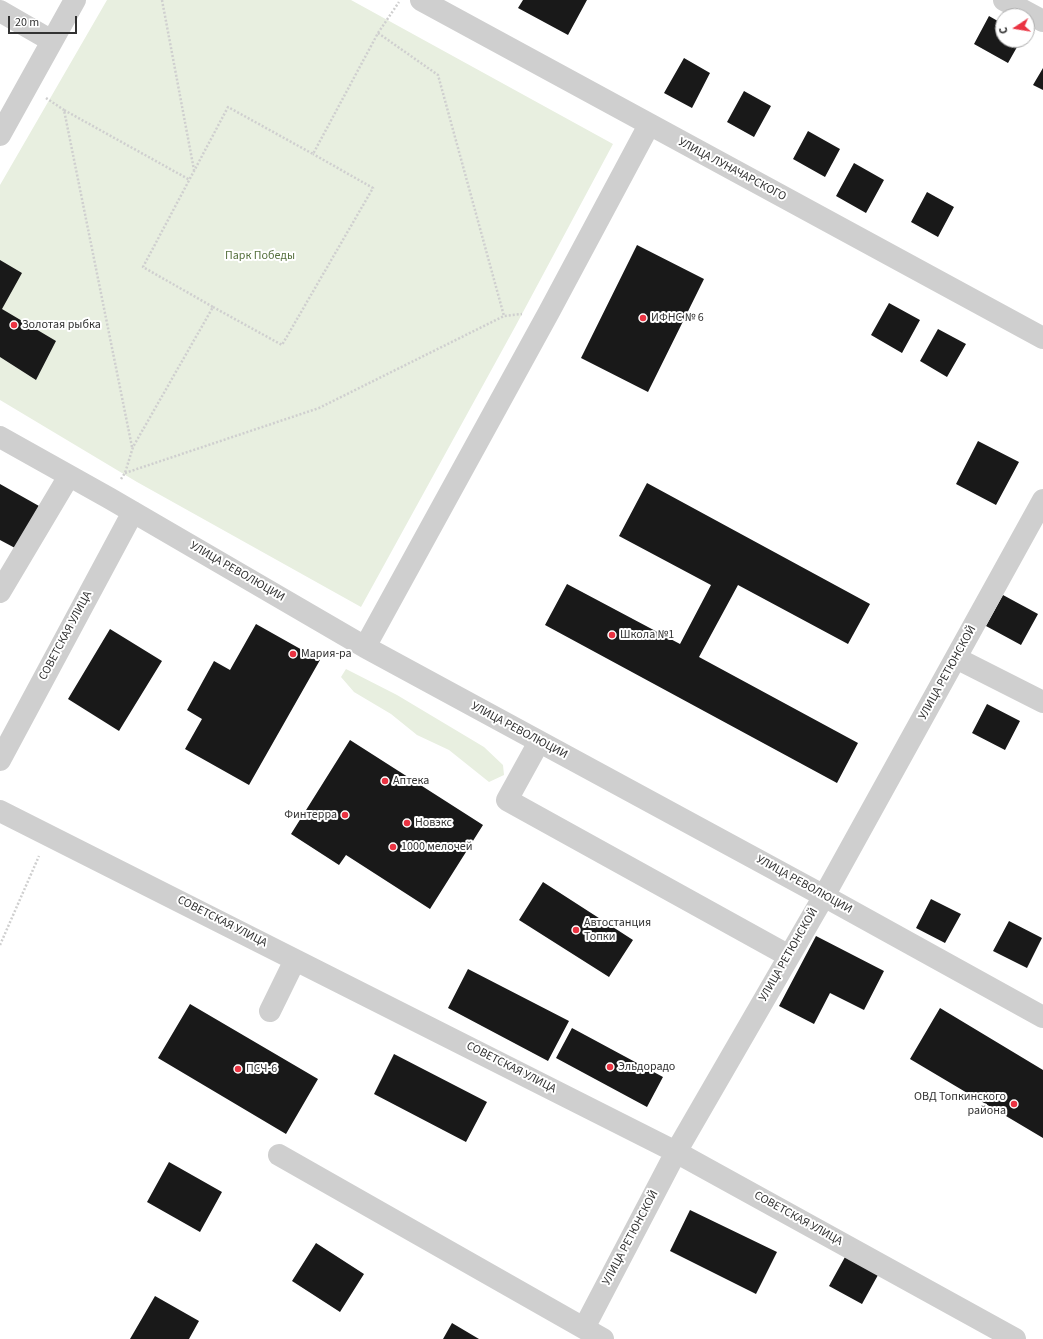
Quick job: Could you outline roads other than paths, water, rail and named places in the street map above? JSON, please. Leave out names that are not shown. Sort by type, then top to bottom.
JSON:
[{"type":"street","points":[[0,134],[75,0]]},
{"type":"street","name":"УЛИЦА ЛУНАЧАРСКОГО","points":[[421,0],[1043,338]]},
{"type":"street","points":[[1004,0],[1043,20]]},
{"type":"street","points":[[0,11],[52,41]]},
{"type":"street","points":[[365,647],[549,312],[649,125]]},
{"type":"street","name":"УЛИЦА РЕВОЛЮЦИИ","points":[[0,437],[133,512],[365,647],[824,896],[1043,1017]]},
{"type":"street","points":[[0,592],[7,566],[69,476]]},
{"type":"street","name":"УЛИЦА РЕТЮНСКОЙ","points":[[584,1328],[676,1152],[824,896],[1043,500]]},
{"type":"street","name":"СОВЕТСКАЯ УЛИЦА","points":[[0,760],[133,512]]},
{"type":"street","points":[[956,658],[1043,702]]},
{"type":"street","points":[[539,742],[507,800],[789,956]]},
{"type":"street","name":"СОВЕТСКАЯ УЛИЦА","points":[[0,811],[676,1152],[1015,1339]]},
{"type":"street","points":[[270,1010],[296,960]]},
{"type":"street","points":[[279,1155],[603,1339]]},
{"type":"place","name":"ИФНС № 6","points":[[643,318]]},
{"type":"place","name":"Золотая рыбка","points":[[14,325]]},
{"type":"place","name":"Школа №1","points":[[612,635]]},
{"type":"place","name":"Мария-ра","points":[[293,654]]},
{"type":"place","name":"Аптека","points":[[385,781]]},
{"type":"place","name":"Финтерра","points":[[345,815]]},
{"type":"place","name":"Новэкс","points":[[407,823]]},
{"type":"place","name":"1000 мелочей","points":[[393,847]]},
{"type":"place","name":"Автостанция Топки","points":[[576,930]]},
{"type":"place","name":"Эльдорадо","points":[[610,1067]]},
{"type":"place","name":"ПСЧ-6","points":[[238,1069]]},
{"type":"place","name":"ОВД Топкинского района","points":[[1014,1104]]},
{"type":"park label","name":"Парк Победы","points":[[260,256]]}]
